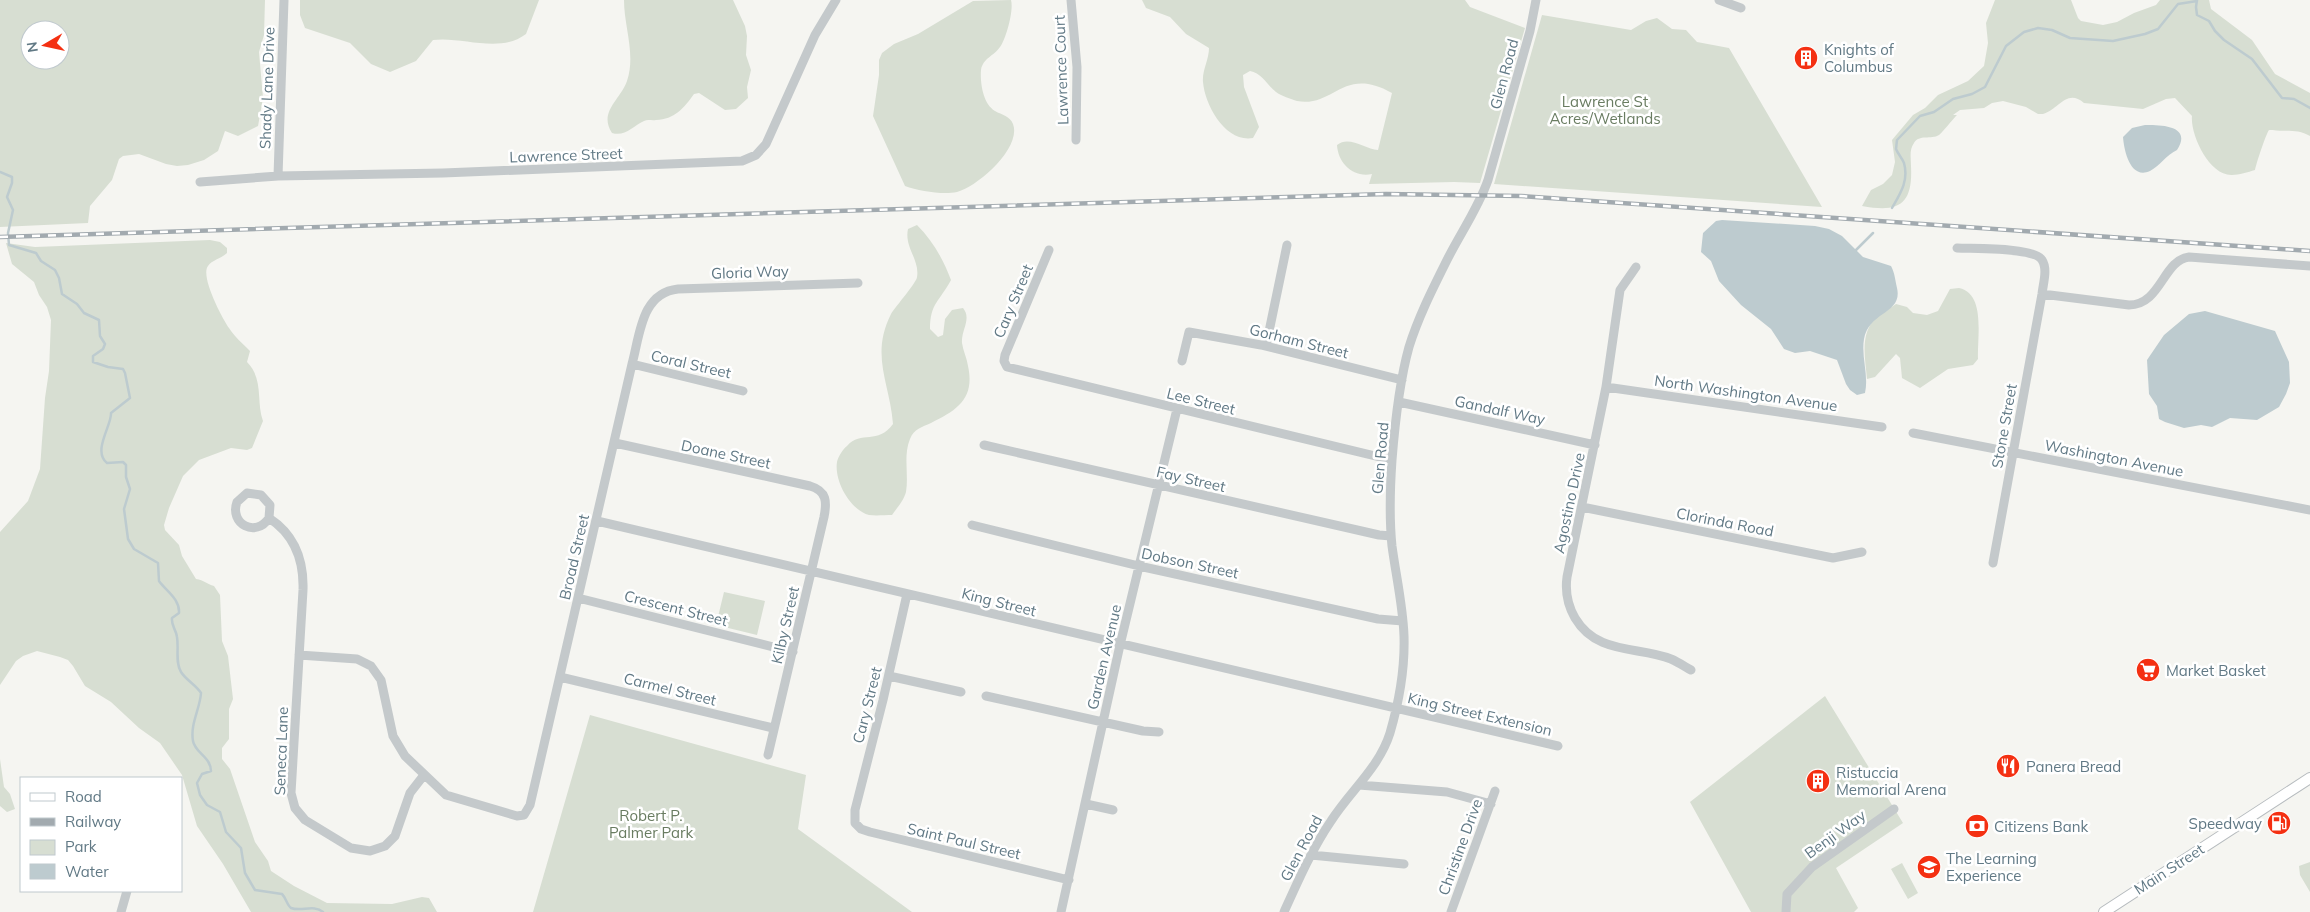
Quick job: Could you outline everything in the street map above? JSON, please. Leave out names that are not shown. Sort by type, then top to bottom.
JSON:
[{"type":"main road","name":"Main Street","points":[[2104,912],[2310,778]]},
{"type":"street","name":"Shady Lane Drive","points":[[278,176],[284,0]]},
{"type":"street","name":"Lawrence Street","points":[[200,182],[278,176],[442,174],[742,161],[756,155],[766,144],[815,35],[836,0]]},
{"type":"street","name":"Lawrence Court","points":[[1071,0],[1077,83],[1076,140]]},
{"type":"street","name":"Glen Road","points":[[1284,912],[1311,855],[1331,820],[1360,785],[1384,750],[1396,708],[1402,667],[1403,622],[1391,536],[1390,498],[1392,460],[1402,380],[1410,345],[1420,320],[1446,262],[1480,200],[1488,180],[1530,31],[1536,0]]},
{"type":"street","points":[[1719,0],[1741,8]]},
{"type":"street","points":[[1266,346],[1287,245]]},
{"type":"street","name":"Stone Street","points":[[1957,248],[2012,251],[2038,256],[2042,260],[2044,268],[2042,294],[1993,563]]},
{"type":"street","name":"Cary Street","points":[[1004,364],[1005,355],[1049,250]]},
{"type":"street","points":[[2042,294],[2120,305],[2139,304],[2150,297],[2179,260],[2185,257],[2310,266]]},
{"type":"street","name":"Agostino Drive","points":[[1636,267],[1620,290],[1606,387],[1566,584],[1568,603],[1578,623],[1592,637],[1606,645],[1668,658],[1691,670]]},
{"type":"street","name":"Gloria Way","points":[[649,305],[659,294],[675,289],[858,282]]},
{"type":"street","name":"Broad Street","points":[[424,775],[442,793],[450,797],[514,815],[524,815],[530,805],[632,364],[643,320],[649,305]]},
{"type":"street","name":"Gorham Street","points":[[1182,361],[1189,332],[1266,346],[1402,380]]},
{"type":"street","name":"Coral Street","points":[[632,364],[743,390]]},
{"type":"street","name":"Lee Street","points":[[1004,364],[1010,368],[1392,460]]},
{"type":"street","name":"North Washington Avenue","points":[[1606,387],[1882,427]]},
{"type":"street","name":"Gandalf Way","points":[[1399,402],[1595,445]]},
{"type":"street","name":"Garden Avenue","points":[[1061,912],[1120,644],[1177,409]]},
{"type":"street","name":"Washington Avenue","points":[[1913,433],[2310,510]]},
{"type":"street","name":"Doane Street","points":[[615,443],[810,486],[821,490],[826,500]]},
{"type":"street","name":"Fay Street","points":[[984,445],[1158,486],[1379,535],[1391,536]]},
{"type":"street","points":[[248,494],[261,494],[270,505],[269,518],[259,527],[252,529],[244,526],[236,516],[237,502],[248,494]]},
{"type":"street","name":"Kilby Street","points":[[768,755],[812,572],[826,500]]},
{"type":"street","name":"Clorinda Road","points":[[1582,508],[1833,558],[1862,552]]},
{"type":"street","name":"Seneca Lane","points":[[269,518],[288,535],[295,545],[301,561],[303,579],[291,793],[295,808],[302,818],[356,850],[364,852],[378,850],[394,836],[410,793],[424,775]]},
{"type":"street","name":"King Street","points":[[597,521],[1396,708]]},
{"type":"street","name":"Dobson Street","points":[[972,525],[1139,566],[1378,619],[1403,622]]},
{"type":"street","name":"Cary Street","points":[[855,823],[855,810],[889,676],[907,594]]},
{"type":"street","name":"Crescent Street","points":[[578,598],[793,652]]},
{"type":"street","points":[[299,655],[357,659],[371,666],[381,680],[397,744],[424,775]]},
{"type":"street","points":[[889,676],[961,692]]},
{"type":"street","name":"Carmel Street","points":[[560,677],[773,728]]},
{"type":"street","points":[[986,696],[1145,732],[1159,732]]},
{"type":"street","name":"King Street Extension","points":[[1396,708],[1558,746]]},
{"type":"street","points":[[1360,785],[1447,792],[1491,804]]},
{"type":"street","name":"Christine Drive","points":[[1451,912],[1495,791]]},
{"type":"street","points":[[1086,804],[1113,810]]},
{"type":"street","name":"Benji Way","points":[[1786,912],[1788,894],[1812,867],[1894,809]]},
{"type":"street","name":"Saint Paul Street","points":[[855,823],[861,829],[870,832],[1069,880]]},
{"type":"street","points":[[1311,855],[1404,864]]},
{"type":"street","points":[[122,912],[127,892]]},
{"type":"green space","points":[[0,0],[265,0],[264,35],[259,52],[263,98],[258,126],[238,136],[225,131],[218,151],[204,160],[188,165],[166,164],[139,154],[123,156],[119,159],[112,180],[90,206],[88,223],[0,227]]},
{"type":"green space","points":[[300,0],[539,0],[526,34],[516,40],[493,44],[444,39],[433,40],[416,61],[390,72],[371,64],[350,43],[305,28],[300,15]]},
{"type":"green space","points":[[624,0],[733,0],[745,26],[747,36],[746,55],[751,70],[747,87],[748,98],[736,109],[725,110],[699,93],[694,94],[682,109],[668,118],[646,120],[621,134],[612,133],[608,125],[609,112],[627,81],[630,61]]},
{"type":"green space","points":[[1011,0],[1009,24],[1005,38],[998,50],[986,60],[981,70],[985,98],[991,108],[1008,117],[1013,124],[1014,134],[1005,155],[986,175],[966,189],[957,192],[938,193],[905,186],[873,116],[879,75],[879,60],[882,53],[894,44],[918,34],[973,1]]},
{"type":"green space","points":[[1142,0],[1465,0],[1470,7],[1525,28],[1480,183],[1369,184],[1372,174],[1359,174],[1348,168],[1340,158],[1337,145],[1347,141],[1378,150],[1392,93],[1362,83],[1350,85],[1321,99],[1310,102],[1297,101],[1278,93],[1261,77],[1250,71],[1243,75],[1244,87],[1259,127],[1253,138],[1243,138],[1234,135],[1219,121],[1208,102],[1205,92],[1203,78],[1209,48],[1186,34],[1170,17],[1146,8]]},
{"type":"green space","points":[[1995,0],[2071,0],[2081,21],[2103,25],[2117,22],[2156,5],[2160,0],[2209,0],[2211,9],[2252,40],[2275,74],[2310,93],[2310,136],[2295,131],[2269,130],[2255,170],[2232,175],[2216,169],[2209,162],[2194,133],[2192,116],[2175,98],[2166,99],[2143,109],[2084,103],[2073,98],[2063,101],[2043,114],[2038,114],[2026,107],[2003,101],[1992,103],[1984,108],[1960,110],[1953,115],[1957,115],[1939,135],[1916,140],[1911,151],[1909,190],[1906,198],[1901,203],[1894,207],[1886,208],[1862,206],[1871,190],[1883,184],[1892,175],[1895,162],[1892,140],[1913,115],[1925,108],[1938,95],[1968,81],[1984,66],[1988,43],[1986,23]]},
{"type":"green space","name":"Lawrence St Acres/Wetlands","points":[[1542,15],[1631,30],[1646,21],[1657,18],[1672,29],[1686,30],[1697,42],[1729,48],[1822,207],[1494,184]]},
{"type":"green space","points":[[917,225],[937,251],[951,280],[936,303],[930,320],[930,329],[938,337],[943,335],[945,319],[952,310],[963,308],[966,312],[962,343],[970,377],[969,387],[962,402],[956,408],[919,429],[912,436],[906,458],[906,492],[892,515],[869,515],[856,507],[845,494],[838,478],[837,462],[842,451],[852,441],[881,434],[893,424],[883,369],[882,343],[891,314],[914,284],[917,277],[916,265],[907,236],[908,229]]},
{"type":"green space","points":[[210,240],[220,242],[227,248],[227,253],[208,266],[206,271],[209,287],[217,307],[233,334],[250,351],[247,362],[258,383],[263,421],[252,448],[247,450],[231,448],[199,460],[183,476],[164,525],[165,530],[179,545],[182,556],[196,579],[214,586],[220,595],[222,641],[228,656],[233,699],[229,709],[229,739],[222,748],[222,759],[230,769],[255,842],[268,861],[271,871],[294,886],[327,903],[392,904],[422,897],[429,898],[437,912],[251,912],[223,864],[197,826],[182,775],[160,743],[139,728],[111,702],[85,686],[68,660],[60,657],[37,651],[23,656],[16,661],[0,685],[0,532],[28,501],[40,469],[45,398],[49,371],[51,320],[47,307],[39,295],[34,282],[12,264],[6,243],[35,247]]},
{"type":"green space","points":[[1959,288],[1968,292],[1977,307],[1979,328],[1978,359],[1973,365],[1948,369],[1920,388],[1902,378],[1900,358],[1896,354],[1875,377],[1867,379],[1866,336],[1868,329],[1879,315],[1896,304],[1907,307],[1913,313],[1927,315],[1938,311],[1950,289]]},
{"type":"green space","points":[[724,592],[765,601],[757,635],[716,625]]},
{"type":"green space","points":[[1825,696],[1903,823],[1836,868],[1858,908],[1854,912],[1751,912],[1690,802]]},
{"type":"green space","name":"Robert P. Palmer Park","points":[[590,715],[806,775],[798,829],[912,912],[533,912]]},
{"type":"green space","points":[[0,759],[4,787],[10,794],[15,809],[7,812],[0,806]]},
{"type":"green space","points":[[2310,862],[2310,892],[2300,875],[2299,866]]},
{"type":"green space","points":[[1902,863],[1918,893],[1908,899],[1891,869]]},
{"type":"water","points":[[2145,125],[2173,128],[2181,136],[2181,142],[2177,150],[2154,169],[2143,173],[2133,168],[2129,162],[2123,137],[2132,128]]},
{"type":"water","points":[[1716,221],[1815,226],[1829,229],[1842,236],[1863,257],[1891,266],[1898,297],[1891,308],[1878,317],[1867,330],[1863,346],[1866,380],[1865,393],[1857,395],[1850,390],[1837,360],[1810,351],[1795,353],[1784,349],[1771,329],[1741,305],[1719,281],[1711,261],[1701,252],[1703,233]]},
{"type":"water","points":[[2205,311],[2275,331],[2289,362],[2290,383],[2279,407],[2257,420],[2230,418],[2212,427],[2201,425],[2184,428],[2159,419],[2157,406],[2149,394],[2147,360],[2164,335],[2189,314]]},
{"type":"waterway","points":[[2197,0],[2197,15],[2209,21],[2224,40],[2252,59],[2282,98],[2294,99],[2310,108]]},
{"type":"waterway","points":[[1892,208],[1905,181],[1904,163],[1896,149],[1897,140],[1920,116],[1934,112],[1953,99],[1972,94],[1985,87],[2006,46],[2024,32],[2038,28],[2052,30],[2070,38],[2113,41],[2158,29],[2178,4],[2197,1]]},
{"type":"waterway","points":[[0,172],[12,177],[7,197],[13,210],[8,233],[9,245],[36,253],[41,261],[55,270],[59,278],[62,294],[77,304],[84,313],[99,320],[100,336],[105,344],[103,349],[93,356],[93,362],[123,369],[125,373],[130,398],[111,413],[101,452],[107,463],[123,462],[126,465],[126,477],[130,489],[124,509],[128,539],[134,549],[158,563],[159,581],[175,599],[179,608],[179,613],[172,618],[177,637],[179,668],[183,675],[201,693],[194,723],[193,741],[194,745],[208,762],[211,771],[202,774],[197,783],[200,795],[207,805],[220,812],[226,832],[241,848],[245,873],[255,890],[282,894],[291,908],[312,908],[323,912]]},
{"type":"waterway","points":[[1855,251],[1873,233]]},
{"type":"railway","points":[[0,237],[1386,194],[1521,196],[2310,251]]},
{"type":"place","name":"Knights of Columbus","points":[[1806,58]]},
{"type":"place","name":"Market Basket","points":[[2148,670]]},
{"type":"place","name":"Panera Bread","points":[[2008,766]]},
{"type":"place","name":"Ristuccia Memorial Arena","points":[[1818,781]]},
{"type":"place","name":"Speedway","points":[[2279,823]]},
{"type":"place","name":"Citizens Bank","points":[[1977,826]]},
{"type":"place","name":"The Learning Experience","points":[[1929,867]]}]
